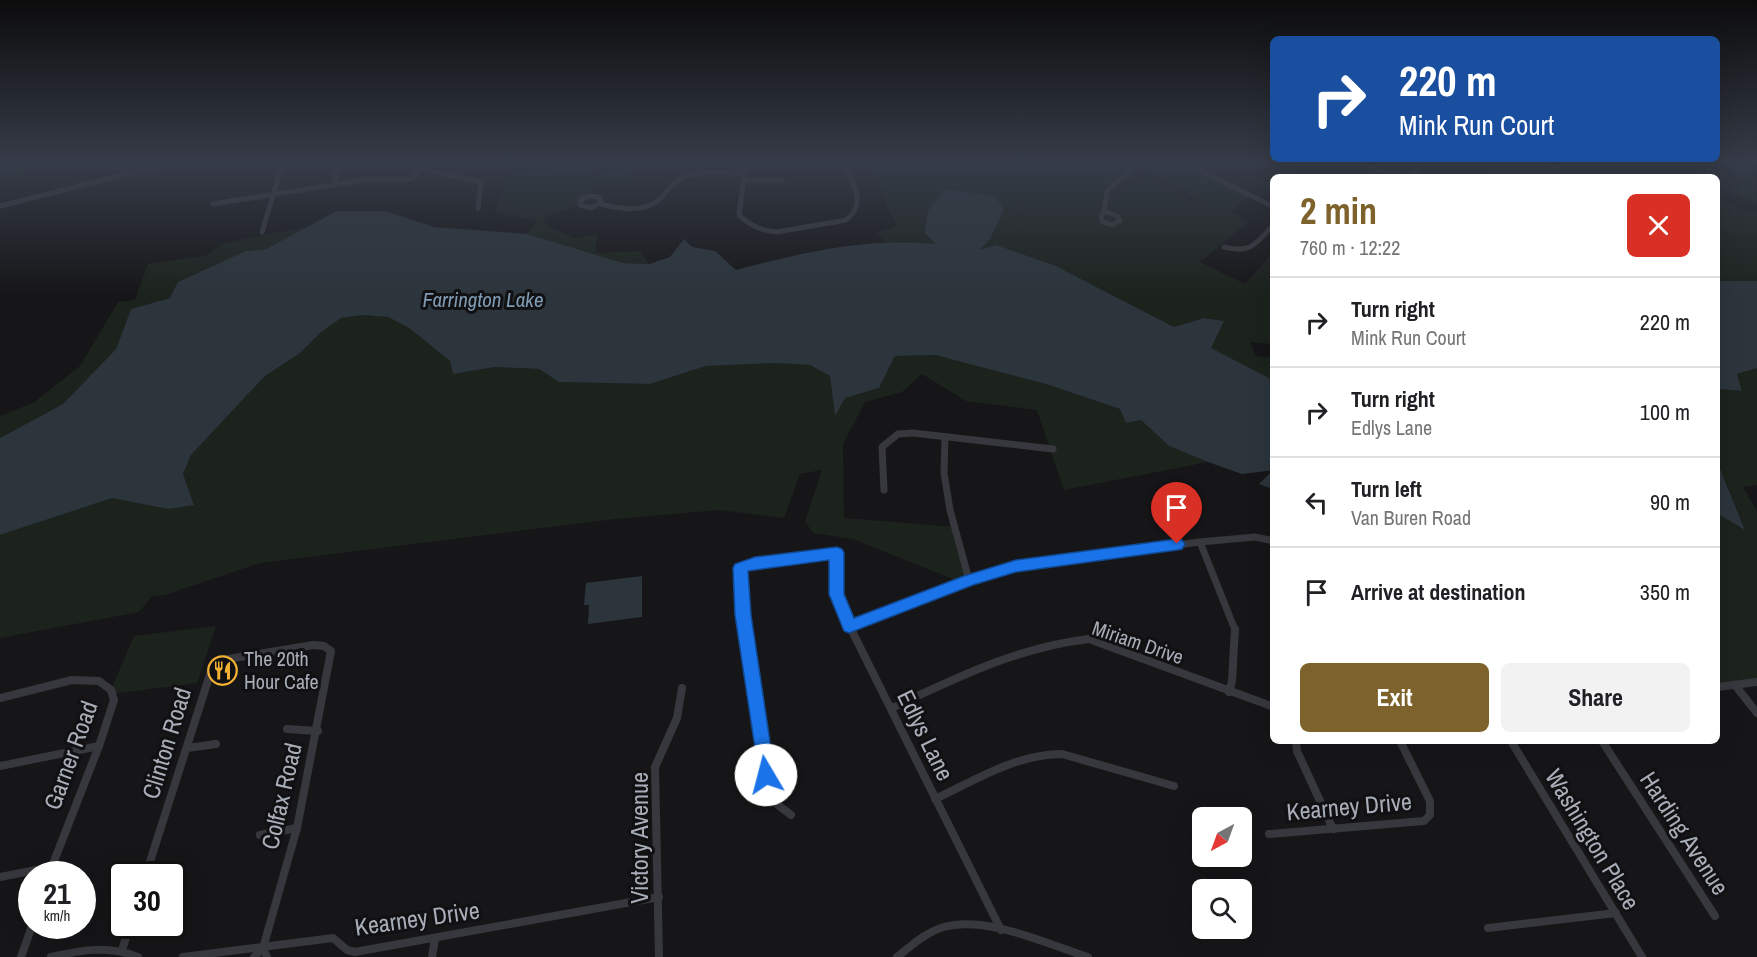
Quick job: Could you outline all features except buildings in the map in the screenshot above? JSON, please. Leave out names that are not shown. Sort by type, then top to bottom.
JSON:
[{"type":"street","points":[[262,232],[270,207]]},
{"type":"street","points":[[610,207],[636,209],[644,207]]},
{"type":"street","points":[[740,207],[739,215],[748,224],[766,231],[846,220],[854,216],[859,207]]},
{"type":"street","points":[[1104,211],[1105,207]]},
{"type":"street","points":[[1224,247],[1242,252],[1250,250],[1270,228]]},
{"type":"street","points":[[884,490],[882,447],[898,434],[1053,449]]},
{"type":"street","points":[[945,437],[944,473],[950,510],[969,580]]},
{"type":"street","points":[[849,627],[969,580],[1016,566],[1200,542],[1255,537],[1270,540]]},
{"type":"street","points":[[1200,542],[1235,630],[1232,681],[1229,692]]},
{"type":"street","name":"Edlys Lane","points":[[791,815],[769,798],[743,615],[740,568],[755,563],[837,553],[836,594],[849,627],[892,708],[1001,930]]},
{"type":"street","name":"Miriam Drive","points":[[892,708],[1009,655],[1060,640],[1089,639],[1270,706]]},
{"type":"street","name":"Clinton Road","points":[[150,861],[212,668],[222,660],[313,645],[324,646],[331,651]]},
{"type":"street","name":"Colfax Road","points":[[254,957],[265,952],[297,828],[318,731],[331,651]]},
{"type":"street","name":"Garner Road","points":[[0,698],[72,680],[99,681],[111,690],[114,700],[99,746],[54,861]]},
{"type":"street","points":[[1720,687],[1757,682]]},
{"type":"street","points":[[1735,685],[1757,712]]},
{"type":"street","name":"Victory Avenue","points":[[659,957],[655,767],[677,718],[682,688]]},
{"type":"street","points":[[287,729],[318,731]]},
{"type":"street","points":[[187,748],[216,744]]},
{"type":"street","points":[[1296,744],[1297,751],[1333,829]]},
{"type":"street","name":"Kearney Drive","points":[[1269,834],[1424,821],[1430,814],[1430,801],[1402,744]]},
{"type":"street","name":"Washington Place","points":[[1513,744],[1642,957]]},
{"type":"street","name":"Harding Avenue","points":[[1604,744],[1715,916]]},
{"type":"street","points":[[0,766],[99,746]]},
{"type":"street","points":[[935,799],[1027,757],[1048,752],[1062,753],[1174,786]]},
{"type":"street","points":[[260,835],[297,828]]},
{"type":"street","points":[[0,877],[18,875]]},
{"type":"street","name":"Kearney Drive","points":[[183,957],[265,952],[333,938],[347,950],[355,952],[659,897]]},
{"type":"street","points":[[1488,928],[1616,913]]},
{"type":"street","points":[[897,957],[945,927],[966,924],[1001,930],[1088,957]]},
{"type":"street","points":[[21,957],[27,939]]},
{"type":"street","points":[[122,950],[126,939]]},
{"type":"street","points":[[432,957],[435,939]]},
{"type":"street","points":[[51,957],[88,948],[122,950],[138,957]]},
{"type":"shaded area","points":[[497,207],[574,207],[546,217],[543,223],[574,238],[597,234],[596,253],[640,251],[649,264],[623,263],[527,234],[538,222],[495,212]]},
{"type":"shaded area","points":[[887,207],[1237,207],[1231,212],[1249,222],[1200,262],[1245,284],[1270,255],[1270,344],[1250,342],[1256,356],[1270,358],[1270,378],[1210,348],[1224,321],[1204,318],[1174,327],[1056,266],[937,244],[907,241],[885,243],[877,232],[897,226]]},
{"type":"shaded area","points":[[1720,207],[1737,207],[1749,213],[1757,211],[1757,281],[1720,281]]},
{"type":"shaded area","points":[[309,226],[266,249],[246,251],[170,298],[131,309],[116,349],[63,404],[0,438],[0,416],[33,403],[80,366],[118,302],[135,300],[148,264],[207,255],[221,244]]},
{"type":"shaded area","points":[[361,315],[388,317],[409,328],[450,361],[453,374],[495,367],[539,369],[559,382],[650,384],[706,366],[775,363],[810,365],[830,376],[835,415],[844,398],[879,388],[895,356],[935,355],[1046,384],[1120,409],[1126,423],[1141,420],[1169,446],[1208,462],[1064,490],[1037,410],[966,401],[922,374],[902,392],[865,402],[843,444],[844,518],[956,527],[970,578],[960,582],[853,539],[813,533],[805,521],[822,470],[800,474],[784,518],[719,510],[615,519],[260,563],[165,595],[152,596],[139,612],[0,638],[0,535],[112,498],[168,509],[194,504],[183,474],[191,455],[265,376],[299,354],[320,333],[341,318]]},
{"type":"shaded area","points":[[1757,368],[1757,485],[1743,487],[1757,512],[1757,680],[1720,686],[1720,515],[1745,529],[1720,469],[1720,389],[1742,391],[1737,374]]},
{"type":"shaded area","points":[[216,626],[197,683],[112,694],[111,690],[134,636]]},
{"type":"water","name":"Farrington Lake","points":[[931,207],[1002,207],[1004,209],[990,239],[979,250],[996,245],[1056,266],[1174,327],[1204,318],[1224,321],[1211,348],[1270,378],[1270,470],[1242,474],[1169,446],[1141,420],[1126,423],[1120,409],[1046,384],[935,355],[895,356],[879,388],[845,398],[835,416],[830,376],[810,365],[775,363],[706,366],[650,384],[559,382],[539,369],[495,367],[453,374],[450,361],[409,328],[388,317],[362,315],[341,318],[320,333],[299,354],[265,376],[191,455],[183,474],[194,505],[168,509],[112,498],[0,535],[0,438],[63,404],[116,349],[131,309],[170,298],[178,282],[246,251],[266,249],[337,211],[385,211],[434,227],[527,234],[623,263],[649,264],[670,257],[684,239],[692,247],[715,251],[736,270],[835,248],[885,243],[936,244],[925,233],[928,211]]},
{"type":"water","points":[[1720,281],[1757,281],[1757,368],[1737,374],[1742,391],[1720,389]]},
{"type":"water","points":[[1720,469],[1745,530],[1720,515]]},
{"type":"water","points":[[1270,473],[1270,488],[1259,484]]},
{"type":"water","points":[[642,576],[642,617],[588,624],[589,605],[584,605],[586,583]]},
{"type":"place","name":"The 20th Hour Cafe","points":[[223,670]]},
{"type":"route","points":[[766,775],[743,615],[740,568],[755,563],[837,553],[836,594],[849,627],[969,580],[1016,566],[1177,544]]}]
